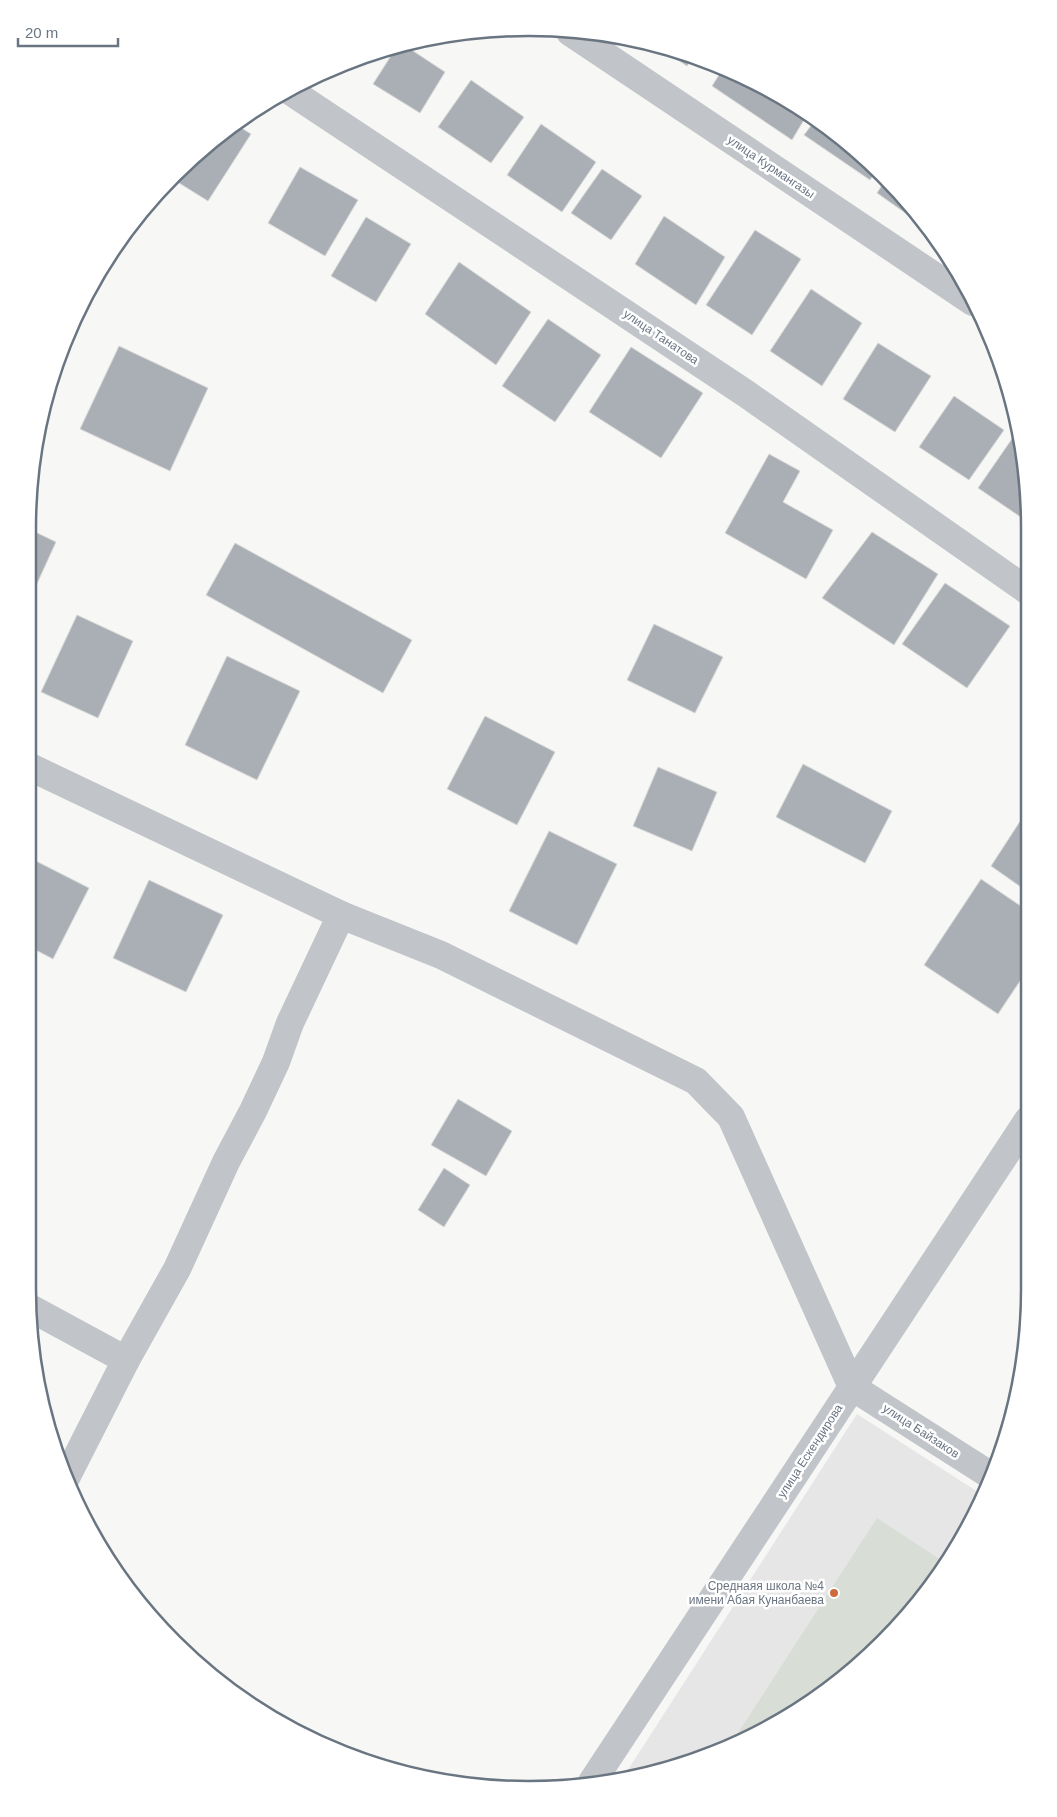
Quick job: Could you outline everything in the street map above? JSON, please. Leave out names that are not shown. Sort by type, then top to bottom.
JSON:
[{"type":"street","name":"улица Курмангазы","points":[[580,39],[961,294]]},
{"type":"street","name":"улица Танатова","points":[[296,95],[745,393],[1021,585]]},
{"type":"street","points":[[36,771],[341,915],[441,955],[696,1081],[731,1117],[852,1387]]},
{"type":"street","points":[[71,1469],[126,1360],[177,1269],[226,1162],[254,1111],[276,1062],[290,1023],[341,915]]},
{"type":"street","name":"улица Ескендирова","points":[[596,1777],[1021,1131]]},
{"type":"street","points":[[37,1312],[126,1360]]},
{"type":"street","name":"улица Байзаков","points":[[852,1387],[985,1472]]},
{"type":"shaded area","name":"Среднаяя школа №4 имени Абая Кунанбаева","points":[[857,1414],[977,1491],[955,1535],[919,1588],[877,1637],[828,1679],[775,1715],[746,1730],[687,1755],[628,1770]]},
{"type":"shaded area","points":[[877,1518],[940,1559],[899,1613],[853,1659],[802,1698],[775,1715],[738,1734]]},
{"type":"building","points":[[412,50],[445,72],[420,113],[373,84],[391,56]]},
{"type":"building","points":[[676,59],[689,63],[687,66]]},
{"type":"building","points":[[719,75],[775,102],[804,120],[792,140],[712,86]]},
{"type":"building","points":[[471,80],[524,117],[491,163],[438,127]]},
{"type":"building","points":[[541,124],[596,162],[562,212],[507,175]]},
{"type":"building","points":[[811,126],[853,158],[873,176],[870,180],[804,135]]},
{"type":"building","points":[[242,128],[251,134],[208,201],[178,182],[204,158]]},
{"type":"building","points":[[300,167],[358,200],[325,256],[268,223]]},
{"type":"building","points":[[602,169],[642,196],[611,240],[571,213]]},
{"type":"building","points":[[882,185],[907,214],[877,193]]},
{"type":"building","points":[[664,216],[725,257],[696,305],[635,264]]},
{"type":"building","points":[[366,217],[411,244],[376,302],[331,276]]},
{"type":"building","points":[[755,230],[801,259],[752,335],[706,305]]},
{"type":"building","points":[[459,262],[531,312],[496,365],[425,314]]},
{"type":"building","points":[[811,289],[862,323],[822,386],[770,351]]},
{"type":"building","points":[[548,319],[601,355],[555,422],[502,386]]},
{"type":"building","points":[[878,343],[931,376],[895,432],[843,399]]},
{"type":"building","points":[[119,346],[208,388],[170,471],[80,429]]},
{"type":"building","points":[[631,347],[703,393],[661,458],[589,412]]},
{"type":"building","points":[[954,396],[1004,430],[969,480],[919,447]]},
{"type":"building","points":[[1012,438],[1017,464],[1021,517],[978,488]]},
{"type":"building","points":[[769,454],[800,471],[783,502],[833,530],[806,579],[725,533]]},
{"type":"building","points":[[36,532],[56,542],[36,586]]},
{"type":"building","points":[[872,532],[938,574],[894,645],[822,598]]},
{"type":"building","points":[[235,543],[412,640],[383,693],[206,595]]},
{"type":"building","points":[[945,583],[1010,626],[967,688],[902,644]]},
{"type":"building","points":[[77,615],[133,641],[98,718],[41,692]]},
{"type":"building","points":[[654,624],[723,657],[695,713],[627,680]]},
{"type":"building","points":[[227,656],[300,691],[257,780],[185,745]]},
{"type":"building","points":[[485,716],[555,752],[517,825],[447,789]]},
{"type":"building","points":[[803,764],[892,811],[865,863],[776,817]]},
{"type":"building","points":[[658,767],[717,792],[692,851],[633,826]]},
{"type":"building","points":[[1021,820],[1021,887],[991,866]]},
{"type":"building","points":[[549,831],[617,864],[577,945],[509,911]]},
{"type":"building","points":[[36,861],[89,888],[53,959],[36,950]]},
{"type":"building","points":[[981,879],[1021,906],[1021,980],[998,1014],[924,965]]},
{"type":"building","points":[[149,880],[223,915],[186,992],[113,958]]},
{"type":"building","points":[[458,1099],[512,1131],[486,1176],[431,1145]]},
{"type":"building","points":[[444,1168],[470,1185],[444,1227],[418,1210]]},
{"type":"place","name":"Среднаяя школа №4 имени Абая Кунанбаева","points":[[834,1593]]}]
